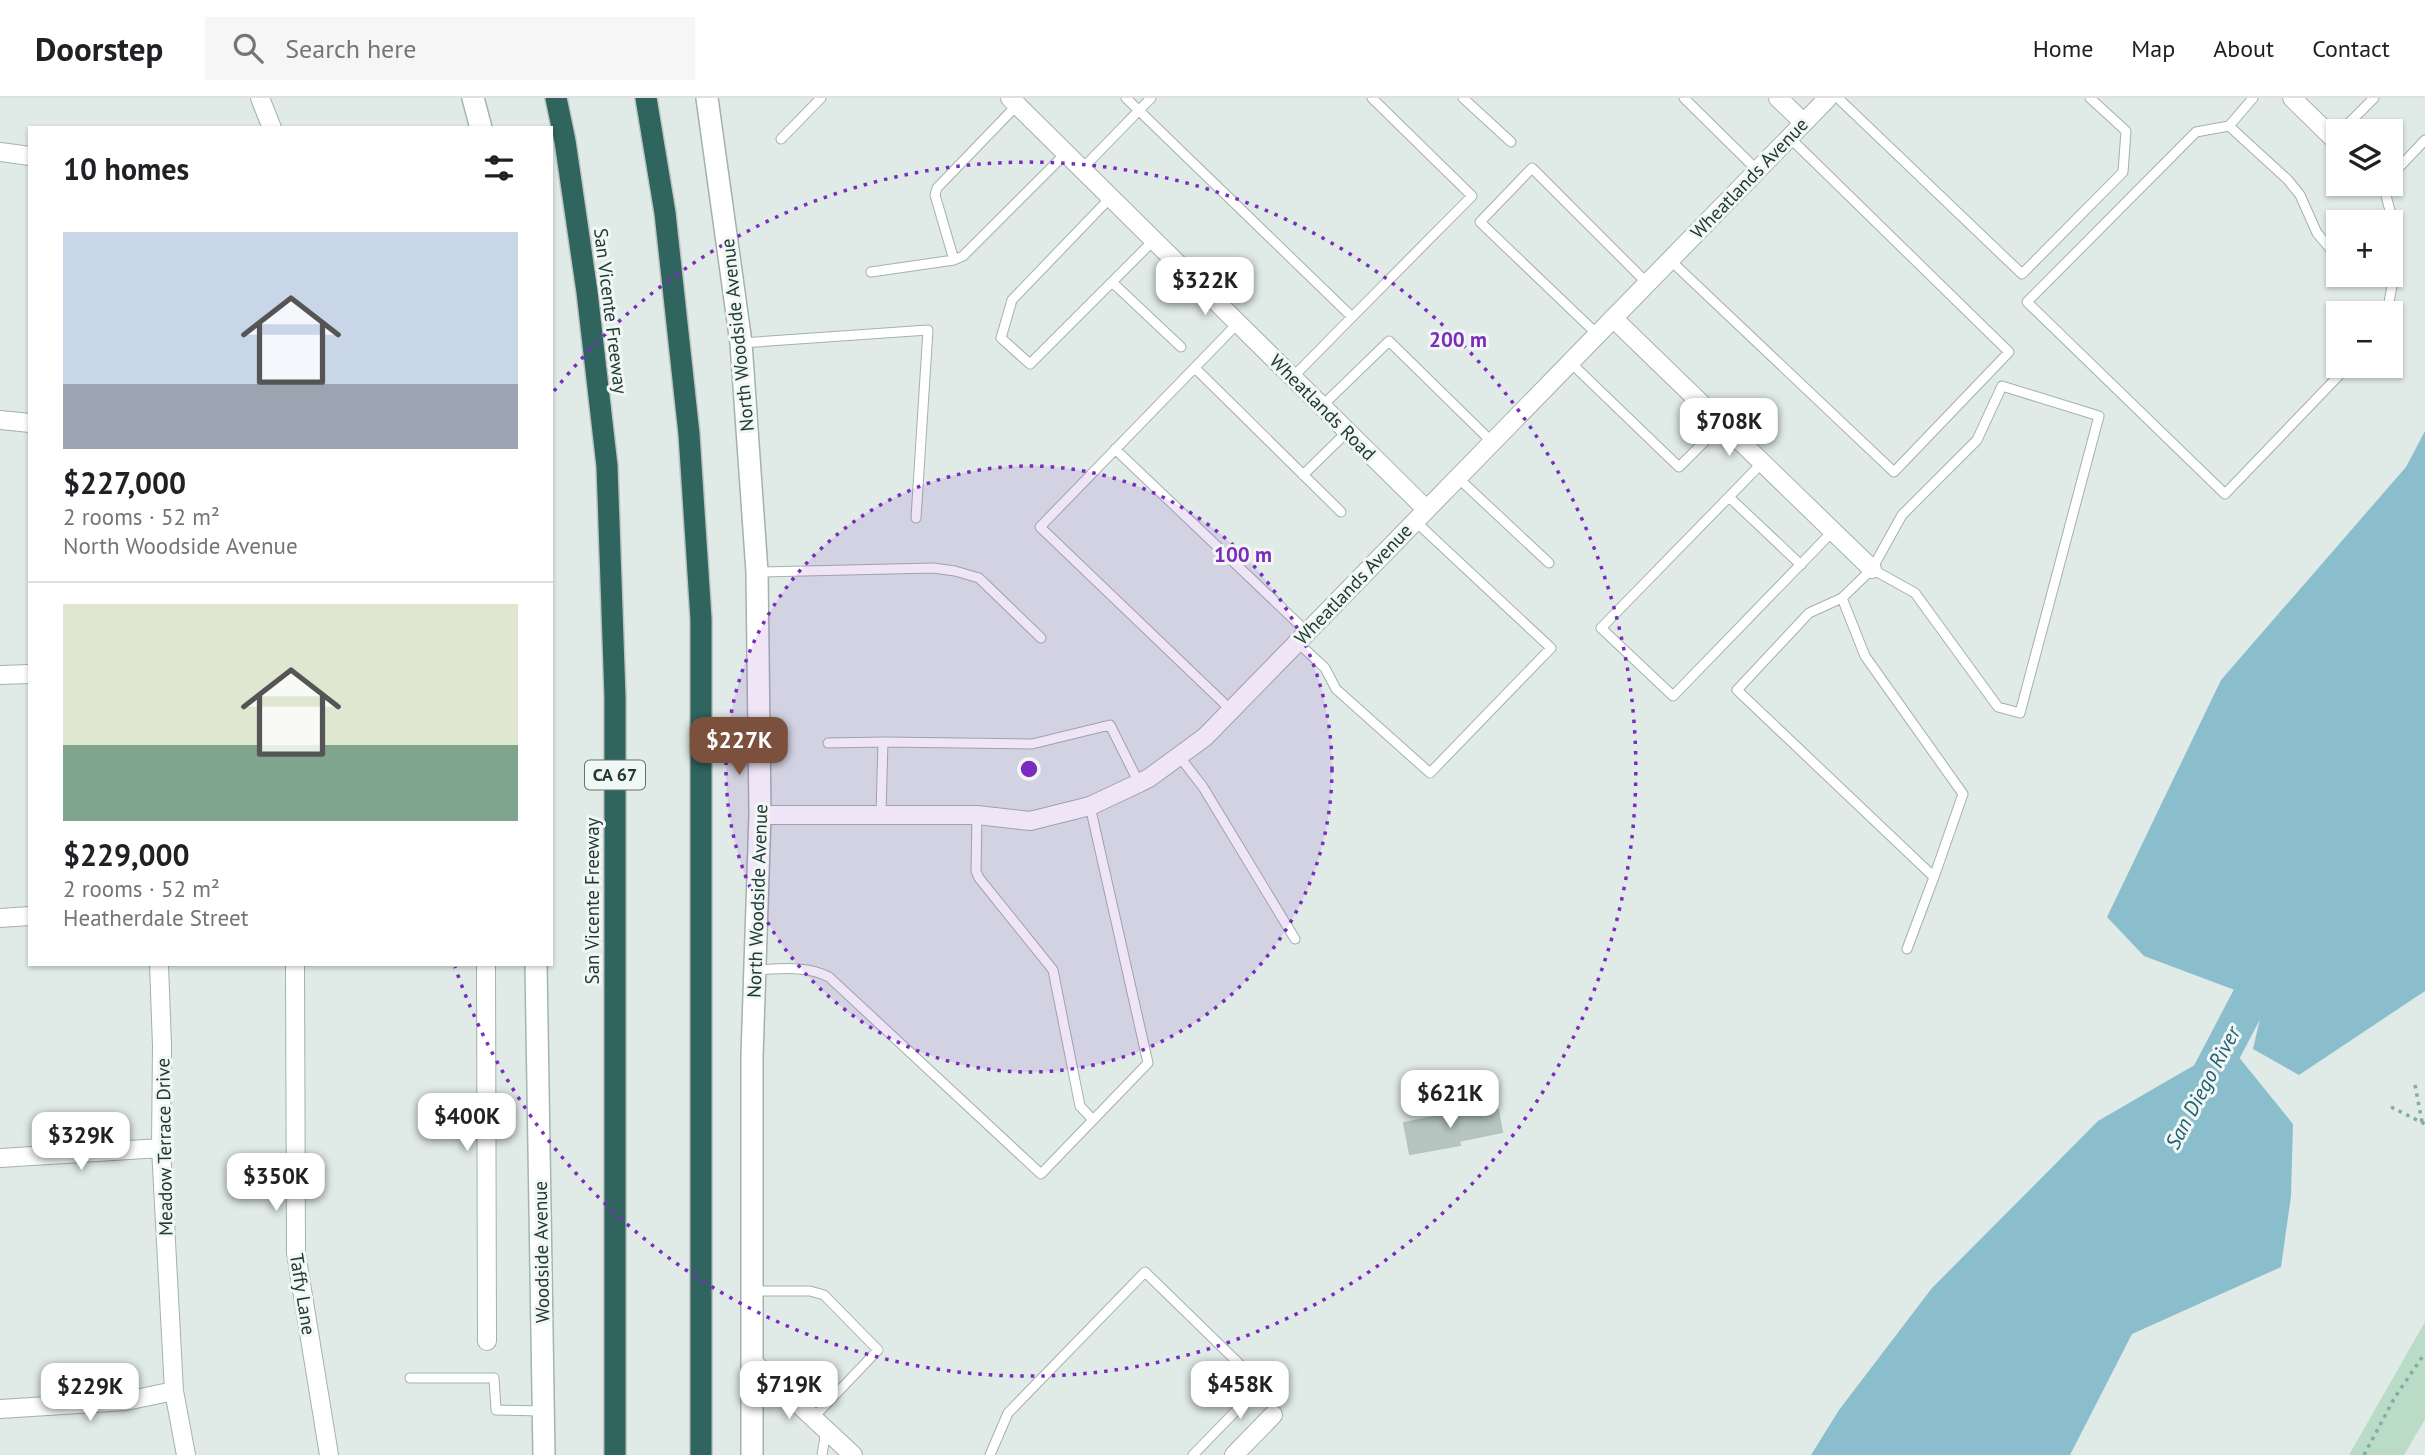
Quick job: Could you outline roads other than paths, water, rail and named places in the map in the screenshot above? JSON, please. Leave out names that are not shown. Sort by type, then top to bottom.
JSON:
[{"type":"highway","name":"San Vicente Freeway","points":[[556,98],[565,141],[587,292],[607,466],[615,697],[615,1455]]},
{"type":"highway","points":[[646,98],[665,213],[689,434],[701,619],[701,1455]]},
{"type":"street","points":[[260,98],[271,126]]},
{"type":"street","points":[[472,98],[480,126]]},
{"type":"street","name":"North Woodside Avenue","points":[[707,98],[741,343],[757,572],[760,815],[752,1056],[752,1455]]},
{"type":"street","points":[[1778,98],[1804,123]]},
{"type":"street","name":"Wheatlands Avenue","points":[[760,815],[977,815],[1030,821],[1090,806],[1139,783],[1205,737],[1828,98]]},
{"type":"street","points":[[2291,98],[2326,127]]},
{"type":"street","name":"Wheatlands Road","points":[[1014,101],[1348,431],[1421,515]]},
{"type":"street","points":[[0,152],[28,156]]},
{"type":"street","points":[[1613,318],[1872,569]]},
{"type":"street","points":[[0,420],[28,423]]},
{"type":"street","points":[[0,675],[28,674]]},
{"type":"street","points":[[0,918],[28,916]]},
{"type":"street","name":"Meadow Terrace Drive","points":[[159,966],[161,1148],[174,1391],[186,1455]]},
{"type":"street","name":"Taffy Lane","points":[[295,966],[296,1253],[329,1455]]},
{"type":"street","points":[[486,966],[487,1341]]},
{"type":"street","name":"Woodside Avenue","points":[[536,966],[544,1455]]},
{"type":"street","points":[[0,1158],[161,1148]]},
{"type":"street","points":[[751,1360],[853,1455]]},
{"type":"street","points":[[0,1409],[126,1401],[174,1391]]},
{"type":"street","points":[[1234,1455],[1273,1415]]},
{"type":"lane","points":[[781,139],[821,98]]},
{"type":"lane","points":[[1126,98],[1352,317]]},
{"type":"lane","points":[[1082,169],[1150,98]]},
{"type":"lane","points":[[1293,377],[1472,196],[1372,98]]},
{"type":"lane","points":[[1463,98],[1511,142]]},
{"type":"lane","points":[[1684,98],[1757,170]]},
{"type":"lane","points":[[1838,98],[2022,274],[2123,172],[2126,131],[2090,98]]},
{"type":"lane","points":[[2253,98],[2229,125],[2196,132],[2027,302],[2225,494],[2336,378]]},
{"type":"lane","points":[[2355,119],[2374,98]]},
{"type":"lane","points":[[954,260],[935,195],[937,188],[1014,101]]},
{"type":"lane","points":[[2229,125],[2288,180],[2300,195],[2317,233],[2326,244]]},
{"type":"lane","points":[[1670,260],[1894,472],[2010,352],[1790,138]]},
{"type":"lane","points":[[2403,163],[2425,140]]},
{"type":"lane","points":[[871,272],[954,260],[963,256],[1066,153]]},
{"type":"lane","points":[[1597,334],[1480,222],[1532,167],[1647,283]]},
{"type":"lane","points":[[1111,197],[1012,300],[1000,338],[1030,365],[1154,240]]},
{"type":"lane","points":[[1112,282],[1181,347]]},
{"type":"lane","points":[[1231,710],[1040,527],[1238,323]]},
{"type":"lane","points":[[741,343],[928,330],[916,518]]},
{"type":"lane","points":[[1322,406],[1389,341],[1492,442]]},
{"type":"lane","points":[[1570,362],[1679,467],[1722,424]]},
{"type":"lane","points":[[1195,368],[1341,512]]},
{"type":"lane","points":[[1872,569],[1915,593],[1998,707],[2020,713],[2099,416],[2002,386],[1977,440],[1902,515],[1872,569],[1842,598],[1809,612],[1737,690],[1934,877]]},
{"type":"lane","points":[[1303,475],[1348,431]]},
{"type":"lane","points":[[1115,449],[1302,637],[1325,668],[1336,689],[1430,774],[1550,649],[1421,515]]},
{"type":"lane","points":[[1762,463],[1601,628],[1673,696],[1833,531]]},
{"type":"lane","points":[[1457,477],[1549,563]]},
{"type":"lane","points":[[1729,497],[1801,565]]},
{"type":"lane","points":[[757,572],[933,568],[955,571],[979,579],[1041,638]]},
{"type":"lane","points":[[1842,598],[1865,656],[1962,793],[1907,949]]},
{"type":"lane","points":[[828,743],[1032,744],[1110,725],[1139,783]]},
{"type":"lane","points":[[881,813],[883,742]]},
{"type":"lane","points":[[1179,756],[1203,787],[1295,939]]},
{"type":"lane","points":[[755,970],[803,968],[829,977],[1041,1174],[1148,1063],[1090,806]]},
{"type":"lane","points":[[977,815],[976,871],[1053,970],[1080,1106],[1093,1120]]},
{"type":"lane","points":[[990,1455],[1008,1413],[1145,1272],[1261,1385],[1193,1455]]},
{"type":"lane","points":[[751,1291],[810,1291],[824,1295],[878,1350],[820,1424],[822,1455]]},
{"type":"lane","points":[[410,1378],[494,1378],[496,1410],[544,1411]]},
{"type":"water","points":[[2425,431],[2425,991],[2299,1075],[2253,1049],[2264,1001],[2144,956],[2107,917],[2221,680],[2406,467]]},
{"type":"water","points":[[2229,1045],[2293,1124],[2291,1196],[2281,1267],[2132,1334],[2070,1455],[1811,1455],[1839,1410],[1932,1288],[2098,1121]]},
{"type":"waterway","name":"San Diego River","points":[[2201,1092],[2275,951]]}]
